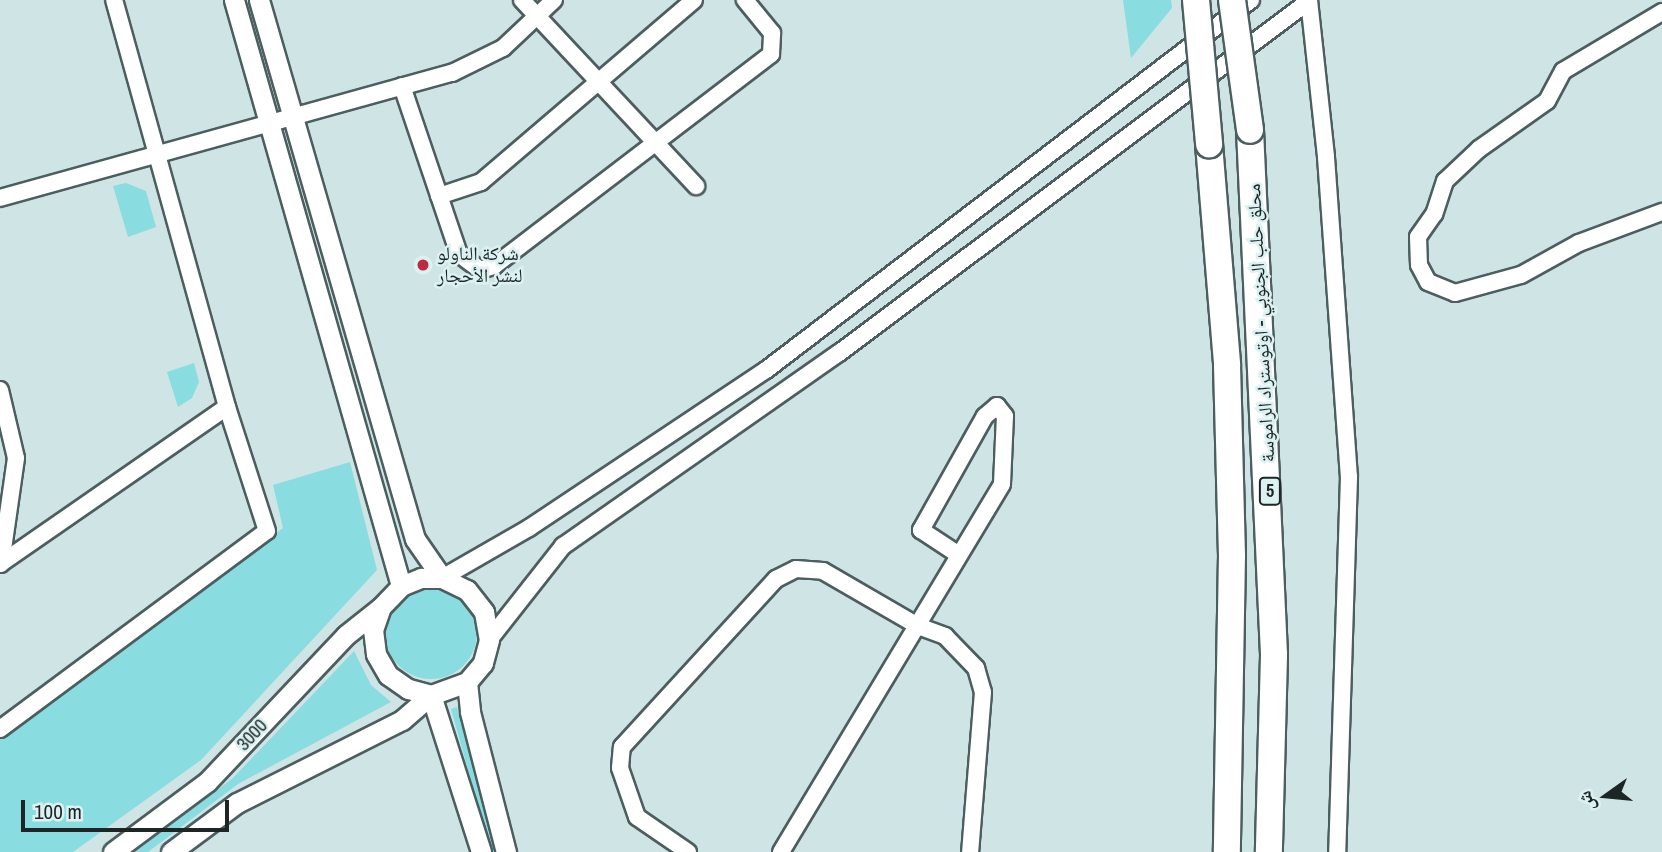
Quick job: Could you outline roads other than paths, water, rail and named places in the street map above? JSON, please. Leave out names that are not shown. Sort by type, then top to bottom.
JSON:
[{"type":"highway","name":"محلق حلب الجنوبي - اوتوستراد الراموسة","points":[[1196,0],[1227,365],[1232,555],[1227,852]]},
{"type":"highway","name":"محلق حلب الجنوبي - اوتوستراد الراموسة","points":[[1232,0],[1250,130],[1275,655],[1269,852]]},
{"type":"street","points":[[0,729],[268,531],[227,407],[114,0]]},
{"type":"street","points":[[234,0],[401,586]]},
{"type":"street","points":[[259,0],[415,539],[442,578],[473,597],[484,612],[489,640]]},
{"type":"street","points":[[522,0],[696,186]]},
{"type":"street","points":[[0,198],[452,73],[503,48],[554,0]]},
{"type":"street","points":[[439,196],[481,182],[599,84],[694,0]]},
{"type":"street","points":[[402,86],[459,254],[480,270],[494,266],[771,54],[772,33],[745,0]]},
{"type":"street","points":[[481,852],[441,713],[431,695],[408,690],[388,675],[376,654],[373,630],[380,607],[401,586],[421,578],[442,578],[529,527],[766,370],[1251,0]]},
{"type":"street","points":[[172,852],[237,803],[402,720],[431,695],[467,682],[483,663],[489,640],[563,546],[839,353],[1309,1]]},
{"type":"street","points":[[1309,1],[1328,184],[1349,477],[1337,852]]},
{"type":"street","points":[[1662,12],[1563,71],[1546,101],[1479,149],[1445,181],[1434,214],[1418,237],[1419,265],[1428,282],[1455,293],[1521,275],[1579,243],[1662,212]]},
{"type":"street","points":[[0,390],[16,458],[1,564]]},
{"type":"street","points":[[780,852],[1002,484],[1005,415],[997,406],[985,416],[921,530],[959,555]]},
{"type":"street","points":[[1,564],[227,407]]},
{"type":"street","points":[[0,463],[16,458]]},
{"type":"street","points":[[688,852],[637,817],[623,781],[622,747],[776,579],[796,569],[823,571],[918,626],[945,636],[976,668],[983,692],[970,852]]},
{"type":"street","name":"3000","points":[[113,852],[207,782],[346,635],[380,607]]},
{"type":"street","points":[[467,682],[470,712],[506,852]]},
{"type":"place","name":"شركة الناولو لنشر الأحجار","points":[[423,265]]}]
